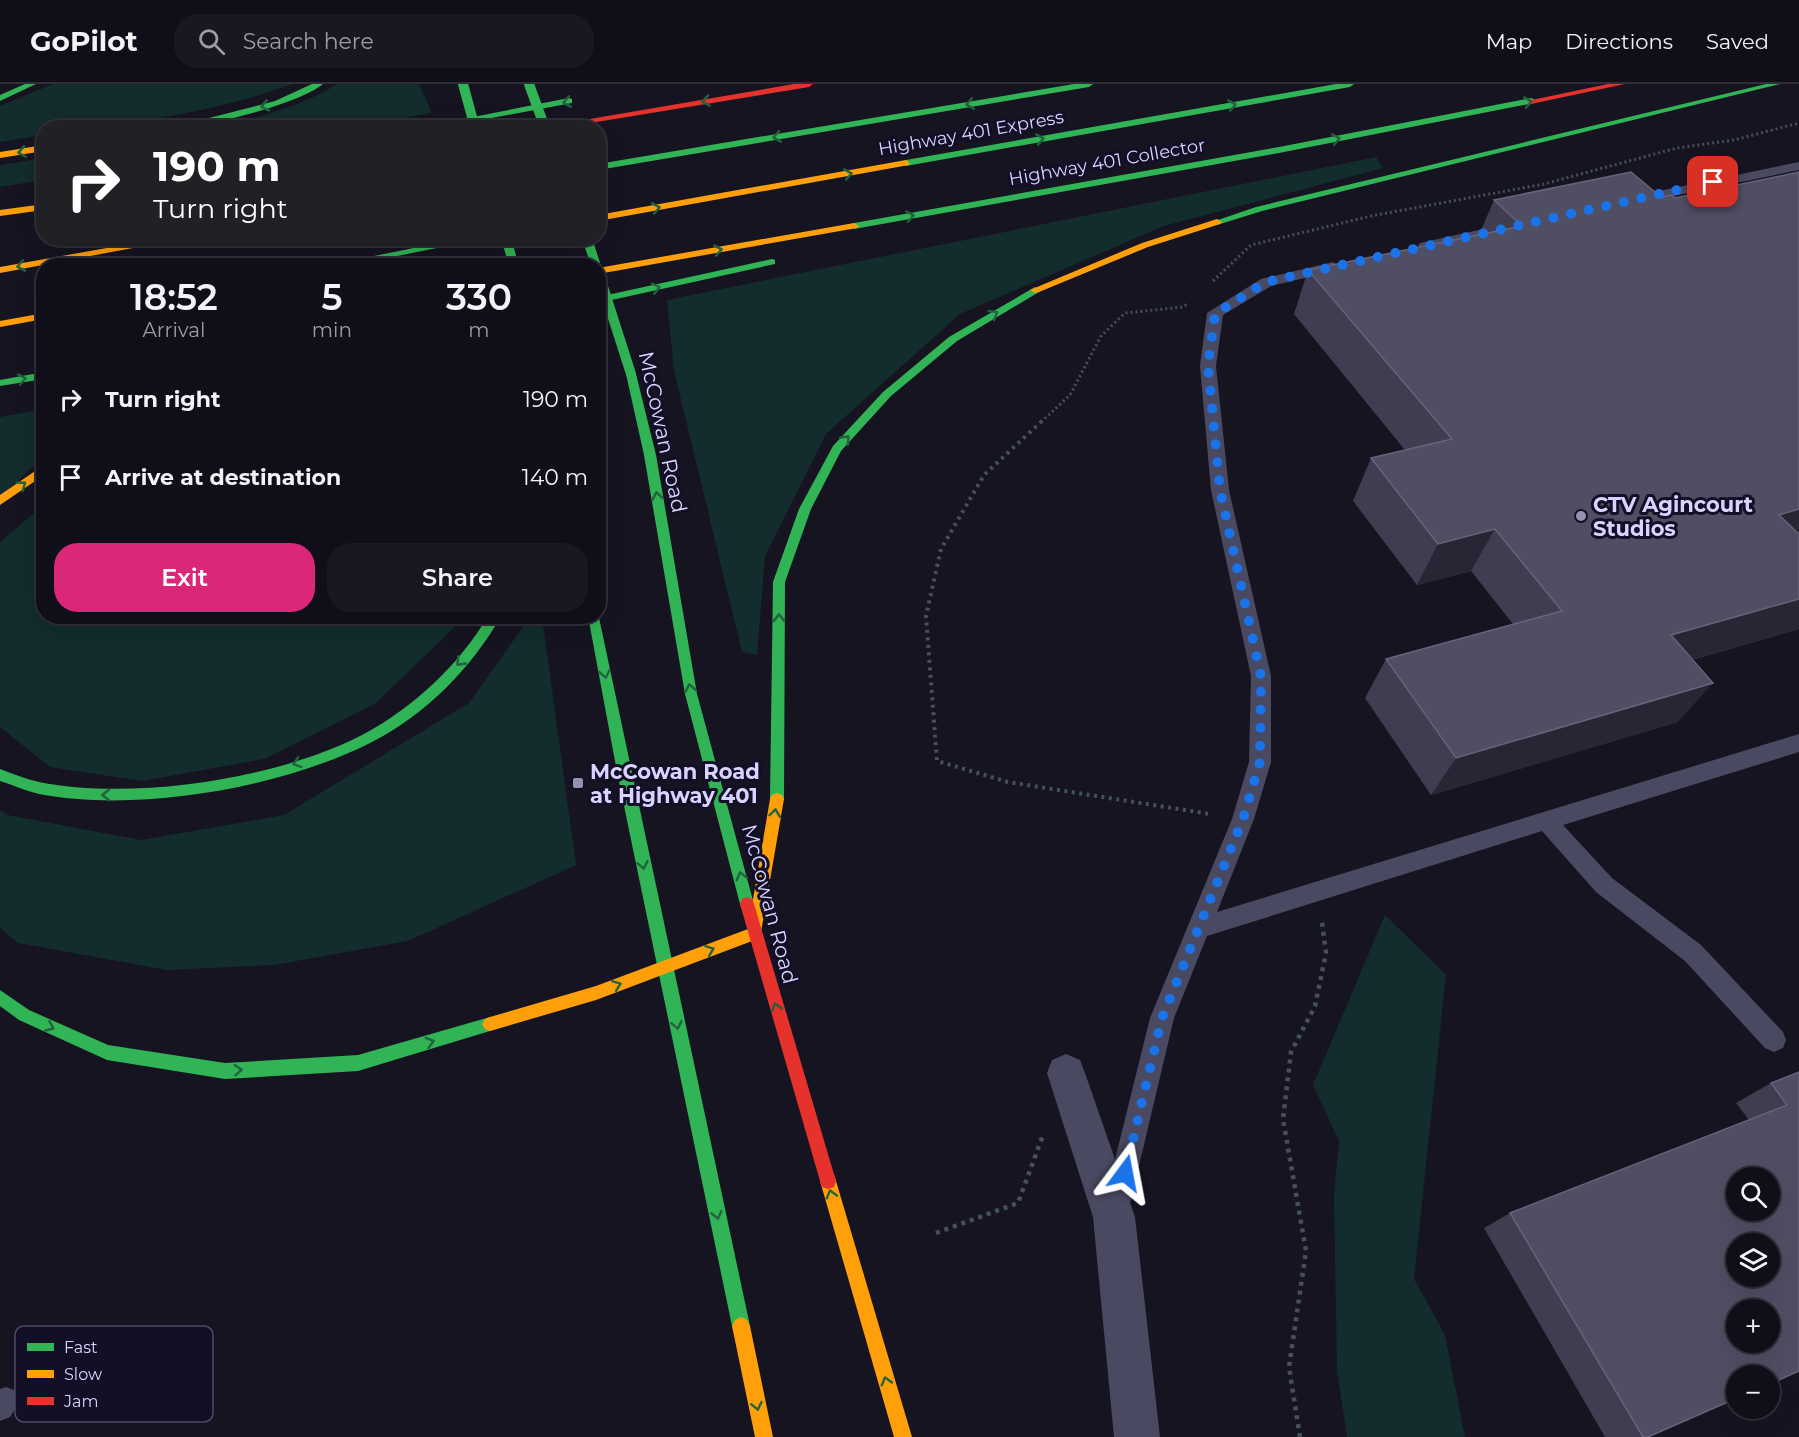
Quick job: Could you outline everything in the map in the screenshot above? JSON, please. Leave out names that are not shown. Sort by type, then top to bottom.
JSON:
[{"type":"main road","points":[[0,98],[32,84]]},
{"type":"main road","points":[[207,120],[278,103],[319,84]]},
{"type":"main road","points":[[463,84],[473,120]]},
{"type":"main road","points":[[529,84],[540,120]]},
{"type":"main road","points":[[591,120],[809,84]]},
{"type":"main road","name":"Highway 401 Express","points":[[606,166],[1089,84]]},
{"type":"main road","name":"Highway 401 Express","points":[[606,217],[1350,84]]},
{"type":"main road","name":"Highway 401 Collector","points":[[606,270],[1279,150],[1621,84]]},
{"type":"main road","points":[[0,997],[24,1015],[106,1052],[225,1071],[358,1063],[596,993],[754,933],[777,795],[779,582],[806,509],[837,449],[895,387],[953,339],[1042,286],[1145,245],[1259,209],[1776,84]]},
{"type":"main road","points":[[466,120],[584,99]]},
{"type":"main road","points":[[0,155],[36,149]]},
{"type":"main road","points":[[921,229],[1279,150]]},
{"type":"main road","points":[[0,213],[36,208]]},
{"type":"main road","points":[[68,258],[136,246]]},
{"type":"main road","points":[[373,258],[438,246]]},
{"type":"main road","points":[[606,298],[783,260]]},
{"type":"main road","points":[[0,270],[36,264]]},
{"type":"main road","name":"McCowan Road","points":[[606,296],[631,374],[650,455],[691,694],[754,933],[903,1437]]},
{"type":"main road","points":[[0,324],[36,317]]},
{"type":"main road","points":[[0,383],[36,376]]},
{"type":"main road","points":[[0,501],[36,475]]},
{"type":"main road","points":[[0,775],[16,784],[100,795],[182,792],[277,770],[353,745],[421,703],[489,632],[492,624]]},
{"type":"main road","points":[[596,624],[764,1437]]},
{"type":"street","points":[[1066,1073],[1114,1217],[1137,1437]]},
{"type":"lane","points":[[1610,205],[1799,166]]},
{"type":"lane","points":[[1403,251],[1529,223]]},
{"type":"lane","points":[[1114,1217],[1162,1018],[1243,819],[1260,762],[1261,676],[1220,490],[1208,366],[1215,314],[1266,282],[1346,264]]},
{"type":"lane","points":[[1197,928],[1799,743]]},
{"type":"lane","points":[[1547,822],[1604,885],[1693,953],[1774,1040]]},
{"type":"path","points":[[1300,1437],[1289,1367],[1306,1251],[1283,1119],[1291,1052],[1316,1006],[1326,953],[1322,915]]},
{"type":"path","points":[[936,1233],[1018,1203],[1066,1073]]},
{"type":"green space","points":[[53,84],[292,84],[264,94],[202,110],[144,120],[36,120],[36,136],[0,142],[0,106]]},
{"type":"green space","points":[[337,84],[419,84],[432,113],[390,120],[247,120],[278,111]]},
{"type":"green space","points":[[1376,157],[1383,168],[1164,226],[960,314],[826,434],[765,556],[757,655],[742,652],[674,371],[667,300]]},
{"type":"green space","points":[[36,159],[36,181],[0,187],[0,165]]},
{"type":"green space","points":[[36,410],[36,464],[0,498],[0,417]]},
{"type":"green space","points":[[36,511],[36,624],[458,624],[376,703],[264,759],[142,781],[50,767],[0,727],[0,542]]},
{"type":"green space","points":[[525,624],[543,624],[576,865],[408,941],[274,965],[167,970],[18,943],[0,928],[0,810],[8,815],[141,840],[284,815],[469,703]]},
{"type":"green space","points":[[1385,915],[1446,975],[1414,1279],[1445,1335],[1465,1437],[1347,1437],[1337,1371],[1334,1195],[1339,1141],[1313,1085]]},
{"type":"building","name":"CTV Agincourt Studios","points":[[1631,172],[1661,197],[1672,195],[1675,198],[1799,172],[1799,509],[1779,515],[1799,534],[1799,599],[1671,635],[1713,683],[1456,758],[1386,659],[1562,611],[1495,529],[1438,544],[1371,458],[1452,439],[1308,270],[1522,226],[1494,200]]},
{"type":"building","points":[[1799,1072],[1799,1371],[1780,1380],[1780,1365],[1726,1365],[1726,1403],[1648,1437],[1643,1437],[1510,1213],[1787,1105],[1771,1083]]},
{"type":"traffic: fast","points":[[0,98],[32,84]]},
{"type":"traffic: fast","points":[[207,120],[278,103],[319,84]]},
{"type":"traffic: fast","points":[[463,84],[473,120]]},
{"type":"traffic: fast","points":[[529,84],[542,120]]},
{"type":"traffic: fast","points":[[606,166],[1089,84]]},
{"type":"traffic: fast","points":[[906,163],[1350,84]]},
{"type":"traffic: fast","points":[[1217,222],[1259,209],[1776,84]]},
{"type":"traffic: fast","points":[[465,120],[569,101]]},
{"type":"traffic: fast","points":[[854,226],[1279,150],[1531,101]]},
{"type":"traffic: fast","points":[[373,258],[438,246]]},
{"type":"traffic: fast","points":[[508,246],[512,258]]},
{"type":"traffic: fast","points":[[590,246],[593,258]]},
{"type":"traffic: fast","points":[[606,298],[772,262]]},
{"type":"traffic: fast","points":[[777,799],[779,582],[805,509],[837,449],[887,394],[953,339],[1035,290]]},
{"type":"traffic: fast","points":[[606,296],[631,374]]},
{"type":"traffic: fast","points":[[631,374],[650,455],[691,694],[747,904]]},
{"type":"traffic: fast","points":[[0,383],[36,376]]},
{"type":"traffic: fast","points":[[0,775],[37,788],[83,794],[133,794],[186,790],[288,769],[332,754],[387,727],[440,685],[471,652],[490,624]]},
{"type":"traffic: fast","points":[[596,624],[625,777],[741,1326]]},
{"type":"traffic: fast","points":[[0,997],[24,1015],[107,1052],[225,1071],[358,1063],[490,1024]]},
{"type":"traffic: slow","points":[[0,155],[36,149]]},
{"type":"traffic: slow","points":[[606,217],[906,163]]},
{"type":"traffic: slow","points":[[0,213],[36,208]]},
{"type":"traffic: slow","points":[[1035,290],[1145,245],[1217,222]]},
{"type":"traffic: slow","points":[[606,270],[854,226]]},
{"type":"traffic: slow","points":[[68,258],[136,246]]},
{"type":"traffic: slow","points":[[0,270],[36,264]]},
{"type":"traffic: slow","points":[[0,324],[36,317]]},
{"type":"traffic: slow","points":[[0,501],[36,475]]},
{"type":"traffic: slow","points":[[490,1024],[596,993],[755,933],[777,799]]},
{"type":"traffic: slow","points":[[828,1181],[903,1437]]},
{"type":"traffic: slow","points":[[741,1326],[764,1437]]},
{"type":"traffic: jam","points":[[590,120],[809,84]]},
{"type":"traffic: jam","points":[[1531,101],[1621,84]]},
{"type":"traffic: jam","points":[[747,904],[828,1181]]},
{"type":"place","name":"CTV Agincourt Studios","points":[[1581,516]]},
{"type":"place","name":"McCowan Road at Highway 401","points":[[578,783]]},
{"type":"route","points":[[1125,1173],[1162,1018],[1243,819],[1260,762],[1261,676],[1220,490],[1208,366],[1215,314],[1266,282],[1713,182]]}]
